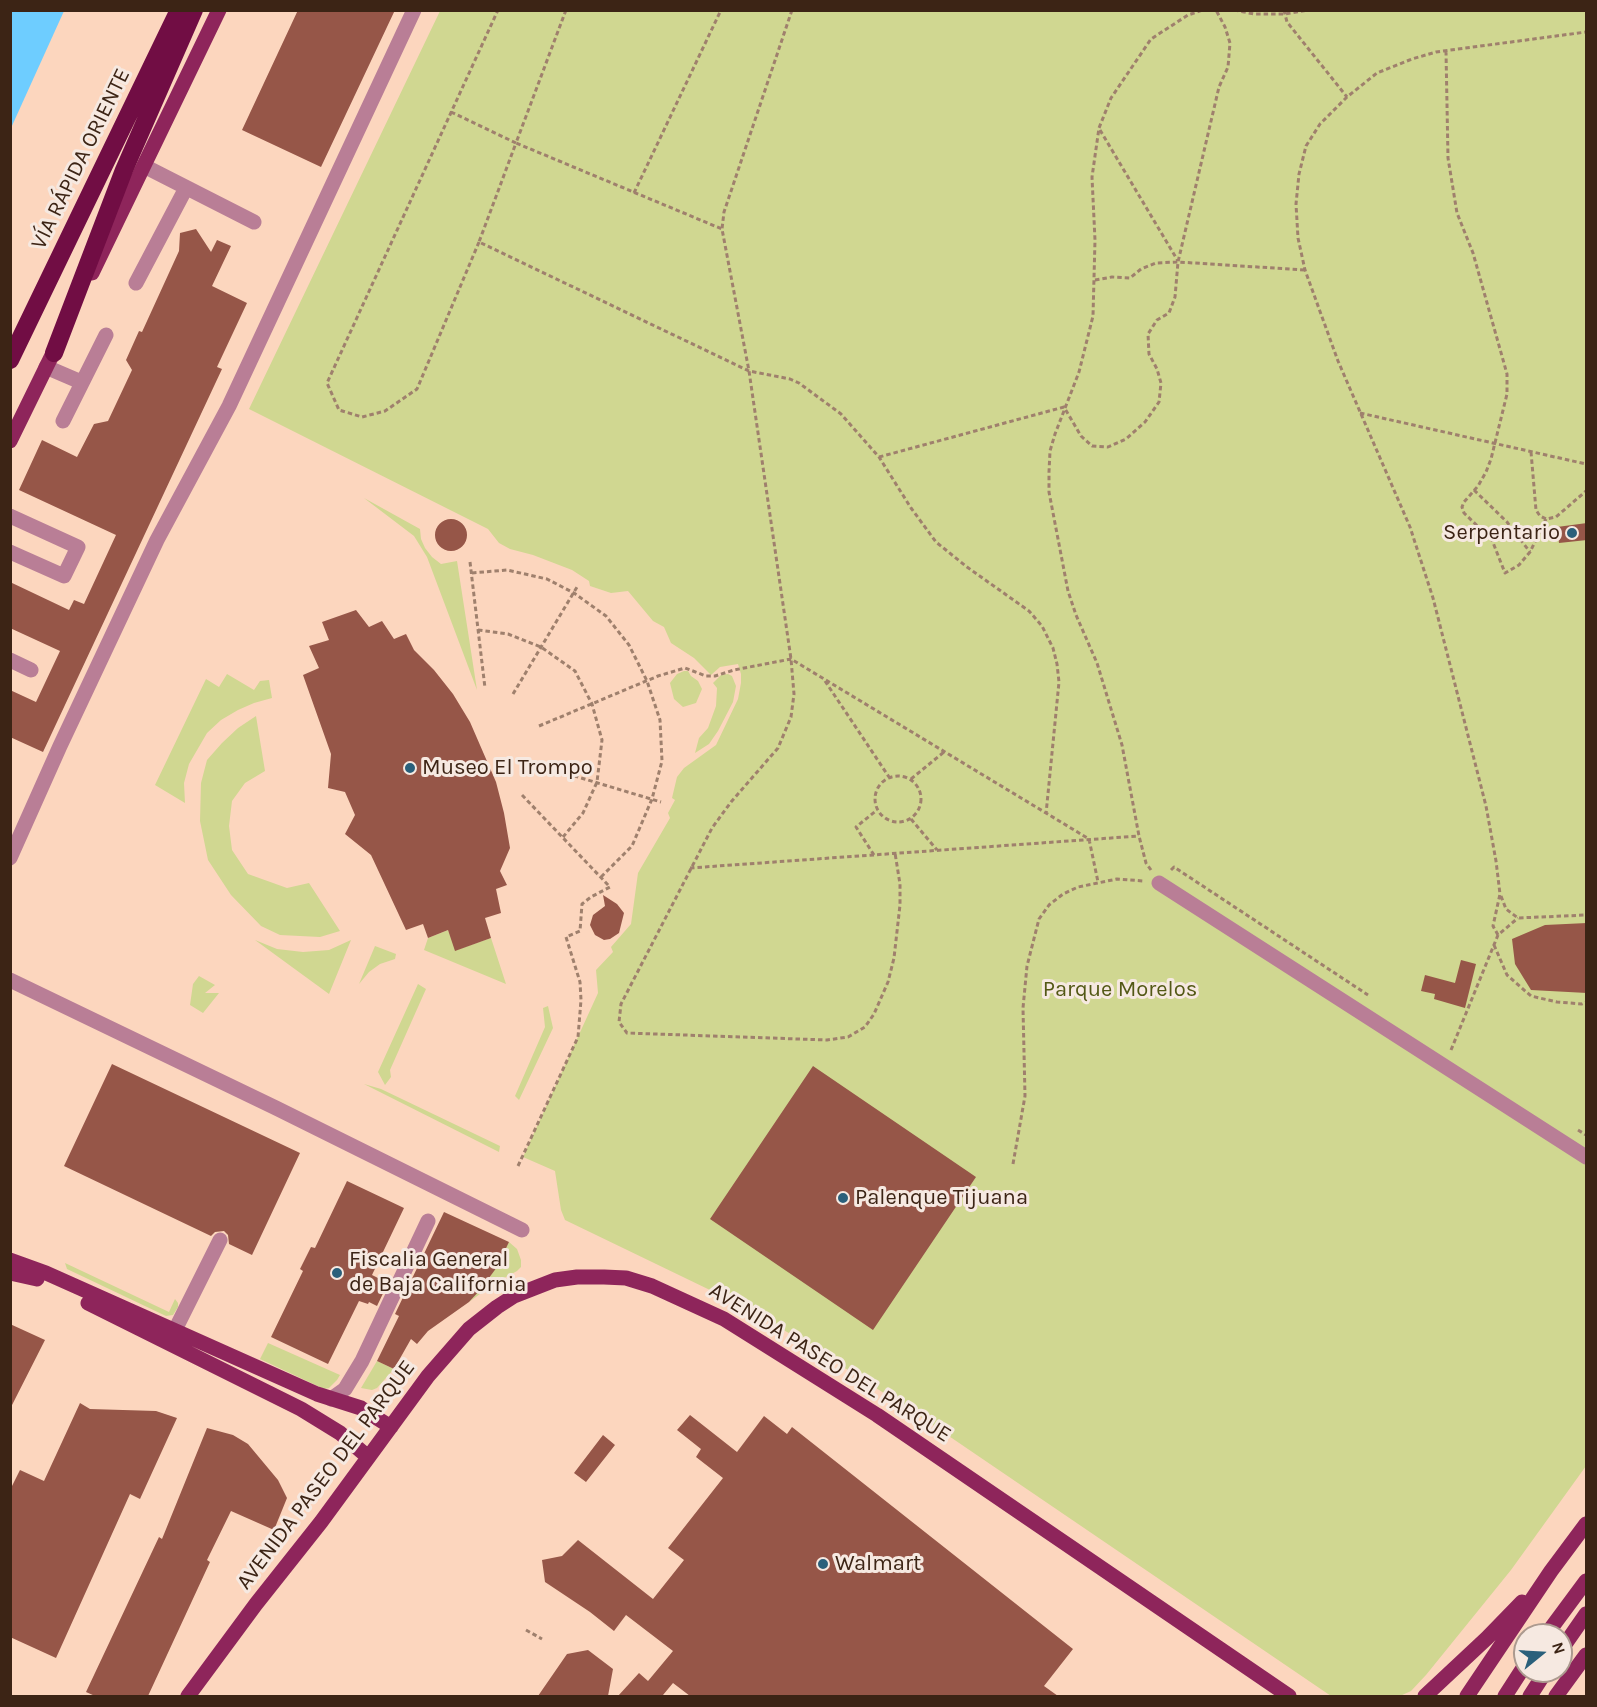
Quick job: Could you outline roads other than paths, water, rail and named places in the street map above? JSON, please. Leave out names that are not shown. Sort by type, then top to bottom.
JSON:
[{"type":"highway","name":"VÍA RÁPIDA ORIENTE","points":[[10,360],[178,10]]},
{"type":"highway","points":[[50,360],[103,222],[194,10]]},
{"type":"main road","points":[[10,441],[219,10]]},
{"type":"main road","points":[[10,1260],[46,1273],[172,1336],[321,1420],[368,1457]]},
{"type":"main road","points":[[10,1273],[42,1280],[172,1336],[331,1399],[361,1407],[391,1427]]},
{"type":"main road","name":"AVENIDA PASEO DEL PARQUE","points":[[188,1696],[246,1617],[321,1522],[428,1376],[469,1329],[514,1296],[555,1280],[577,1277],[626,1278],[652,1286],[724,1319],[877,1415],[1289,1696]]},
{"type":"main road","points":[[1467,1696],[1551,1571],[1587,1524]]},
{"type":"main road","points":[[1425,1696],[1487,1638],[1551,1571]]},
{"type":"main road","points":[[1555,1623],[1587,1581]]},
{"type":"main road","points":[[1573,1633],[1587,1614]]},
{"type":"main road","points":[[1556,1696],[1587,1655]]},
{"type":"main road","points":[[1505,1696],[1513,1683]]},
{"type":"main road","points":[[1530,1696],[1538,1683]]},
{"type":"lane","points":[[10,858],[157,540],[229,406],[414,10]]},
{"type":"lane","points":[[144,166],[254,222]]},
{"type":"lane","points":[[136,284],[186,188]]},
{"type":"lane","points":[[63,421],[106,335]]},
{"type":"lane","points":[[50,360],[81,382]]},
{"type":"lane","points":[[10,516],[78,548],[64,576],[10,552]]},
{"type":"lane","points":[[10,660],[31,670]]},
{"type":"lane","points":[[1159,883],[1587,1157]]},
{"type":"lane","points":[[10,980],[522,1230]]},
{"type":"lane","points":[[331,1399],[345,1389],[362,1361],[428,1221]]},
{"type":"lane","points":[[172,1336],[220,1240]]},
{"type":"water","points":[[10,11],[64,11],[11,128]]},
{"type":"place","name":"Serpentario","points":[[1572,533]]},
{"type":"place","name":"Museo El Trompo","points":[[410,768]]},
{"type":"place","name":"Palenque Tijuana","points":[[843,1198]]},
{"type":"place","name":"Fiscalia General de Baja California","points":[[337,1273]]},
{"type":"place","name":"Walmart","points":[[823,1564]]},
{"type":"park label","name":"Parque Morelos","points":[[1120,990]]}]
